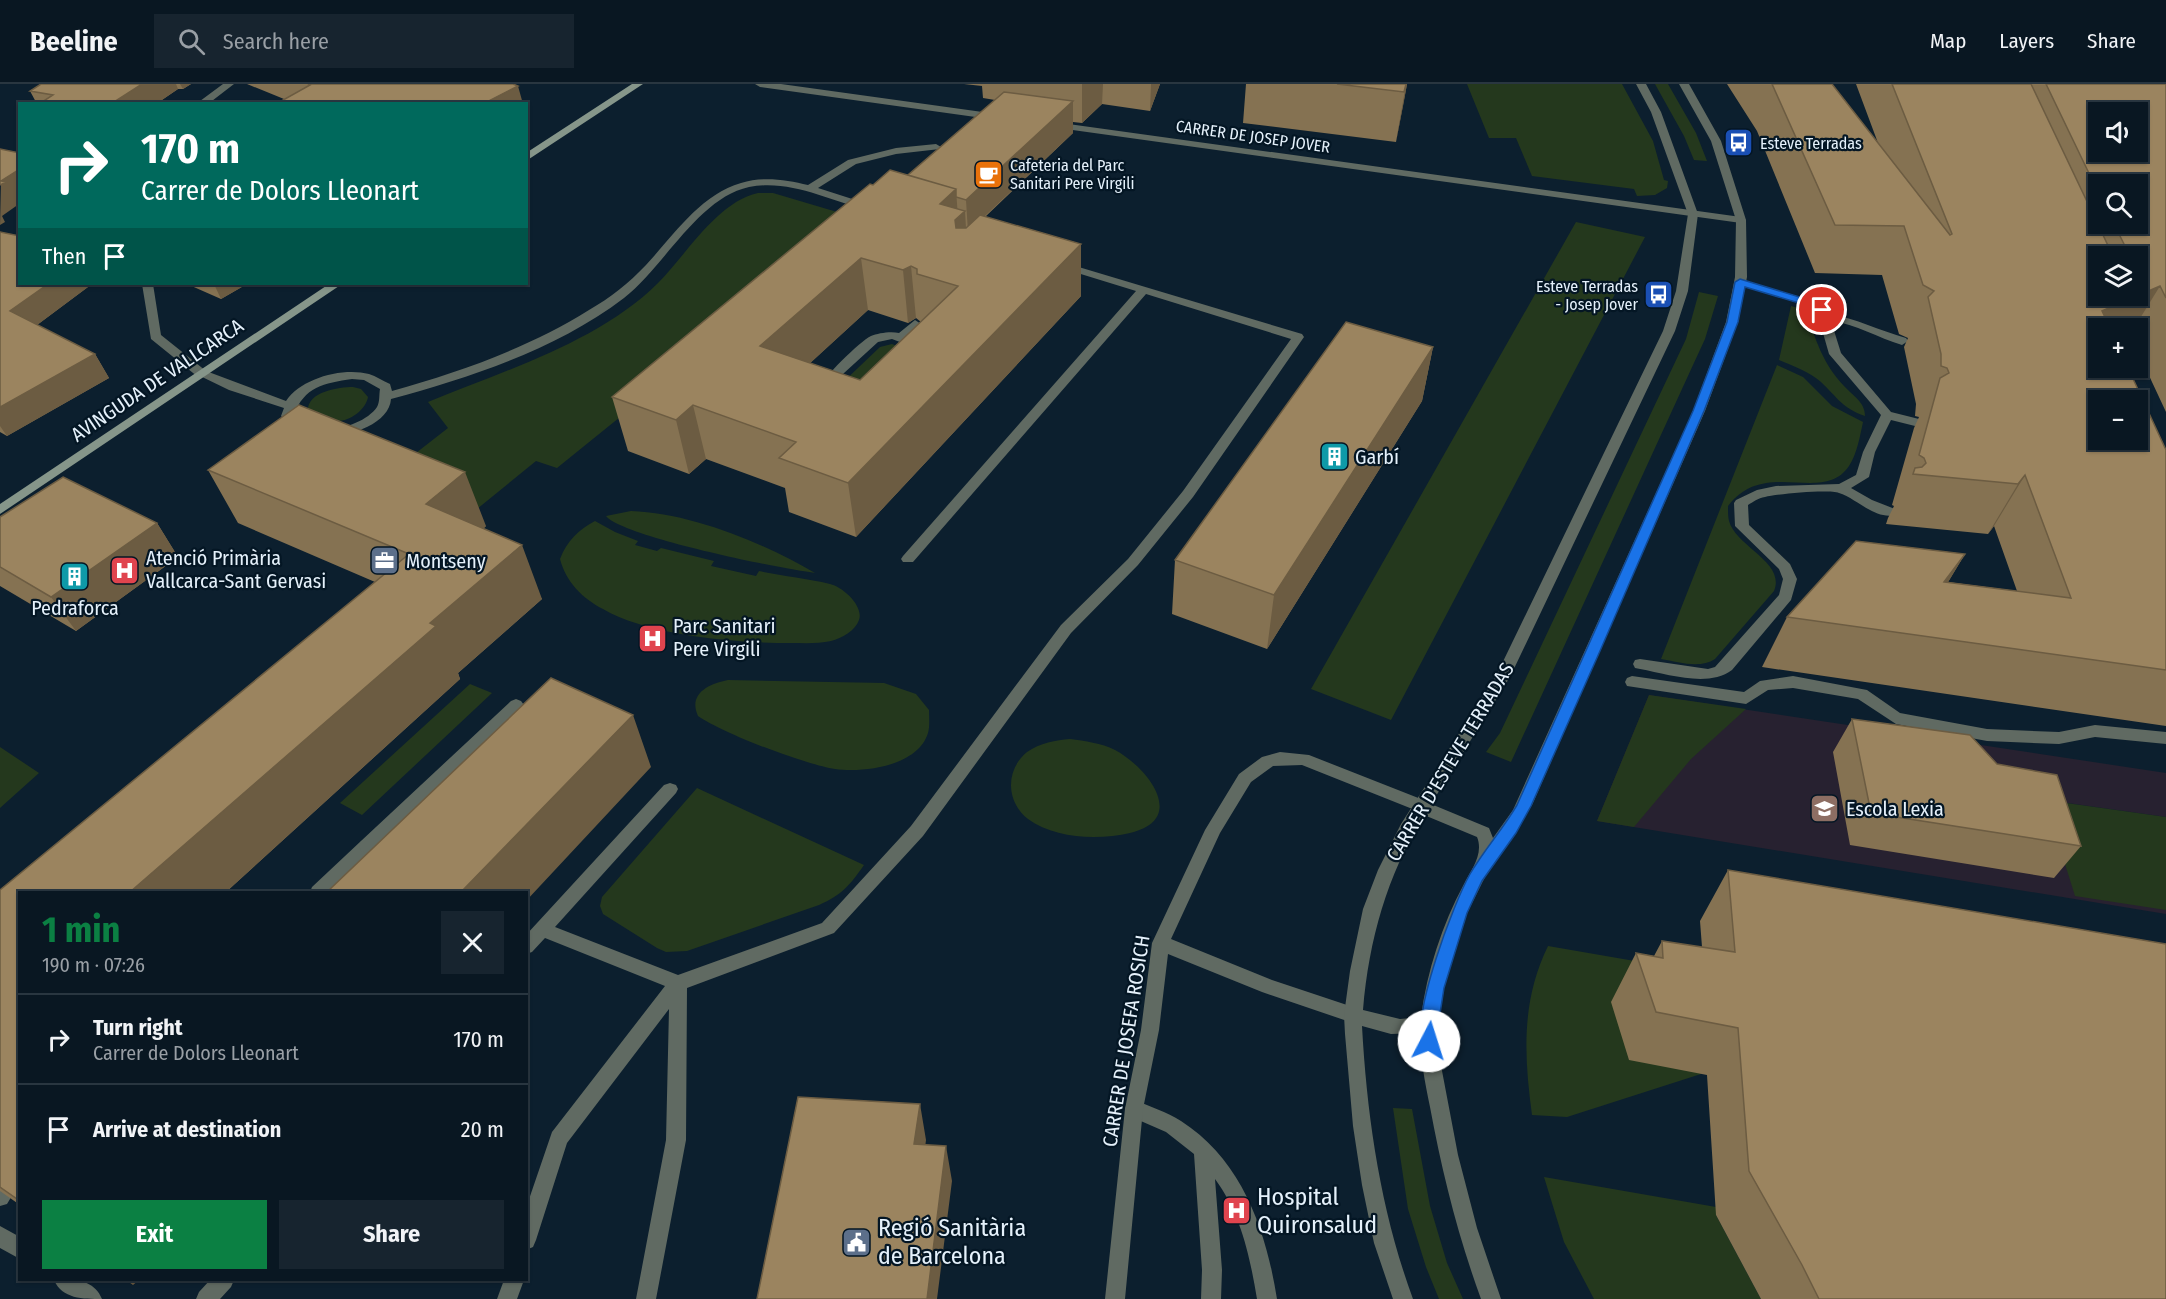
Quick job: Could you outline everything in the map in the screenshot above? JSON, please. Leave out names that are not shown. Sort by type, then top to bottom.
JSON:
[{"type":"main road","points":[[528,157],[638,84]]},
{"type":"main road","name":"AVINGUDA DE VALLCARCA","points":[[0,510],[335,285]]},
{"type":"street","points":[[204,102],[229,84]]},
{"type":"street","points":[[760,84],[1007,118]]},
{"type":"street","name":"CARRER D'ESTEVE TERRADAS","points":[[1403,1299],[1379,1222],[1367,1158],[1353,1016],[1362,945],[1368,919],[1394,852],[1420,806],[1503,677],[1669,331],[1682,291],[1693,214],[1656,112],[1641,84]]},
{"type":"street","points":[[1491,1299],[1476,1258],[1452,1174],[1436,1088],[1429,1041],[1429,1023],[1449,940],[1476,877],[1511,829],[1524,806],[1698,411],[1732,322],[1740,282],[1741,220],[1716,141],[1684,84]]},
{"type":"street","name":"CARRER DE JOSEP JOVER","points":[[1042,123],[1741,220]]},
{"type":"street","points":[[808,190],[852,162],[896,151],[936,147]]},
{"type":"street","points":[[388,396],[432,384],[492,361],[567,329],[598,311],[642,276],[711,202],[730,189],[783,182],[877,210]]},
{"type":"street","points":[[528,1234],[559,1138],[678,983],[828,928],[917,831],[1066,629],[1133,562],[1167,520],[1298,337],[1046,260]]},
{"type":"street","points":[[1740,282],[1812,304],[1822,310],[1835,354],[1887,415],[1915,422]]},
{"type":"street","points":[[147,285],[155,336],[202,374],[232,387],[289,406]]},
{"type":"street","points":[[908,559],[1143,290]]},
{"type":"street","points":[[1825,316],[1848,320],[1880,336],[1902,341]]},
{"type":"street","points":[[901,337],[909,341],[912,352],[862,400],[842,405],[825,399],[822,393],[823,387],[867,344],[882,336],[901,337],[915,324]]},
{"type":"street","points":[[352,375],[378,381],[386,387],[388,396],[385,406],[376,416],[347,431],[331,434],[314,434],[292,424],[288,415],[289,406],[296,397],[321,382],[352,375]]},
{"type":"street","points":[[1640,664],[1708,674],[1719,672],[1727,666],[1786,596],[1790,579],[1785,567],[1743,526],[1741,503],[1757,494],[1776,490],[1841,488],[1862,477],[1869,452],[1887,415]]},
{"type":"street","points":[[1841,488],[1890,512]]},
{"type":"street","points":[[1632,682],[1746,698],[1764,685],[1793,682],[1862,694],[1896,718],[1987,735],[2059,738],[2095,731],[2166,738]]},
{"type":"street","points":[[319,891],[516,705]]},
{"type":"street","name":"CARRER DE JOSEFA ROSICH","points":[[1115,1299],[1134,1109],[1150,1030],[1161,943],[1213,830],[1245,778],[1268,761],[1280,758],[1303,759],[1420,806]]},
{"type":"street","points":[[528,945],[670,789]]},
{"type":"street","points":[[1420,806],[1483,833],[1487,842],[1486,861]]},
{"type":"street","points":[[543,930],[678,983]]},
{"type":"street","points":[[1161,943],[1268,987],[1353,1016],[1395,1028],[1413,1028],[1429,1023]]},
{"type":"street","points":[[646,1299],[676,1140],[678,983]]},
{"type":"street","points":[[1134,1109],[1173,1126],[1203,1150],[1229,1185],[1250,1225],[1258,1248],[1267,1299]]},
{"type":"street","points":[[1203,1150],[1212,1270],[1210,1299]]},
{"type":"street","points":[[0,1236],[18,1248]]},
{"type":"street","points":[[65,1281],[92,1299]]},
{"type":"street","points":[[206,1299],[223,1281]]},
{"type":"street","points":[[507,1299],[514,1281]]},
{"type":"shaded area","name":"Escola Lexia","points":[[1649,695],[2166,773],[2166,817],[2046,800],[2166,910],[2166,914],[1597,821]]},
{"type":"green space","points":[[1467,84],[1622,84],[1653,141],[1664,180],[1668,181],[1667,188],[1655,195],[1637,196],[1634,189],[1532,176],[1516,138],[1489,138]]},
{"type":"green space","points":[[1655,84],[1668,84],[1696,133],[1707,161],[1694,160],[1684,136]]},
{"type":"green space","points":[[758,193],[773,193],[864,220],[557,468],[536,461],[466,518],[380,481],[448,428],[428,402],[549,353],[608,322],[658,283],[716,218],[743,198]]},
{"type":"green space","points":[[1576,222],[1645,237],[1391,720],[1311,689]]},
{"type":"green space","points":[[1699,292],[1718,296],[1705,339],[1511,762],[1486,752],[1500,733],[1686,339]]},
{"type":"green space","points":[[1791,306],[1806,310],[1816,341],[1830,369],[1861,403],[1865,416],[1845,406],[1812,375],[1779,360]]},
{"type":"green space","points":[[892,344],[897,346],[856,392],[839,386],[880,347]]},
{"type":"green space","points":[[1777,365],[1803,377],[1832,406],[1863,422],[1854,456],[1849,466],[1838,477],[1824,482],[1776,482],[1759,485],[1743,492],[1728,506],[1729,521],[1733,530],[1773,571],[1776,581],[1774,591],[1715,659],[1696,664],[1661,659]]},
{"type":"green space","points":[[339,388],[361,389],[368,397],[367,402],[360,411],[346,420],[336,421],[308,413],[308,406],[317,396]]},
{"type":"green space","points":[[631,511],[678,517],[726,532],[773,551],[815,573],[739,559],[671,542],[641,533],[606,516]]},
{"type":"green space","points":[[595,521],[638,541],[635,545],[657,551],[661,548],[714,561],[711,566],[756,576],[759,571],[830,584],[851,598],[858,609],[859,620],[848,634],[831,641],[769,643],[668,632],[622,618],[595,605],[582,594],[566,575],[560,559],[574,537]]},
{"type":"green space","points":[[728,680],[884,683],[916,694],[929,710],[928,733],[913,753],[889,765],[860,770],[821,766],[745,739],[698,716],[696,702],[702,691],[713,684]]},
{"type":"green space","points":[[470,684],[492,693],[362,815],[340,803]]},
{"type":"green space","points":[[1649,695],[1746,709],[1691,759],[1634,827],[1597,821]]},
{"type":"green space","points":[[1070,739],[1115,750],[1139,768],[1157,793],[1160,805],[1157,817],[1148,826],[1130,833],[1105,837],[1078,836],[1051,831],[1039,826],[1021,812],[1015,804],[1011,786],[1015,768],[1020,759],[1037,746]]},
{"type":"green space","points":[[0,747],[39,773],[0,808]]},
{"type":"green space","points":[[697,788],[864,865],[845,889],[819,905],[687,951],[666,952],[657,948],[603,914],[600,906],[602,897]]},
{"type":"green space","points":[[2045,800],[2166,817],[2166,910],[2075,896]]},
{"type":"green space","points":[[1548,946],[1704,973],[1701,1074],[1567,1117],[1532,1115],[1527,1071],[1527,1029],[1533,987]]},
{"type":"green space","points":[[1393,1108],[1412,1109],[1430,1206],[1447,1263],[1463,1299],[1439,1299],[1426,1267],[1408,1209]]},
{"type":"green space","points":[[1544,1177],[1716,1207],[1716,1215],[1761,1299],[1594,1299],[1564,1242]]},
{"type":"building","points":[[41,84],[142,84],[114,102],[42,102],[53,95],[30,91]]},
{"type":"building","points":[[308,84],[513,84],[518,86],[487,102],[280,102],[310,85]]},
{"type":"building","points":[[1337,84],[1406,84],[1404,92]]},
{"type":"building","points":[[1772,84],[1832,84],[1950,235],[1952,234],[1892,84],[2031,84],[2088,204],[2088,234],[2103,234],[2108,246],[2088,246],[2088,306],[2114,306],[2102,311],[2105,318],[2088,318],[2088,378],[2133,378],[2138,390],[2088,390],[2088,450],[2148,450],[2148,411],[2166,450],[2166,670],[1787,617],[1856,541],[1965,554],[1944,582],[2071,598],[2025,475],[2018,484],[1913,474],[1915,468],[1922,467],[1926,463],[1919,455],[1940,378],[1949,373],[1947,368],[1941,366],[1941,354],[1928,297],[1934,291],[1923,285],[1904,226],[1835,225]]},
{"type":"building","points":[[2046,84],[2166,84],[2166,298],[2160,286],[2148,291],[2148,246],[2125,246],[2119,234],[2148,234],[2148,174],[2089,174]]},
{"type":"building","points":[[1004,92],[1073,101],[966,200],[956,197],[956,189],[908,175]]},
{"type":"building","points":[[0,149],[18,153],[18,170],[1,181],[6,182],[0,185]]},
{"type":"building","points":[[890,170],[956,189],[940,204],[965,211],[955,220],[956,228],[966,228],[980,215],[1081,244],[848,483],[779,458],[796,442],[693,405],[676,420],[612,397],[870,184],[873,185]],"holes":[[[861,258],[903,270],[911,266],[917,269],[917,274],[958,286],[860,380],[760,346]]]},
{"type":"building","points":[[0,232],[18,236],[18,285],[47,285],[10,311],[95,354],[0,407]]},
{"type":"building","points":[[1346,322],[1433,347],[1274,595],[1175,560]]},
{"type":"building","points":[[299,405],[465,472],[426,504],[522,545],[430,623],[436,626],[131,891],[18,891],[18,1200],[0,1187],[0,890],[409,554],[208,470]]},
{"type":"building","points":[[63,477],[157,523],[51,597],[0,567],[0,517]]},
{"type":"building","points":[[551,678],[633,715],[462,891],[328,891]]},
{"type":"building","points":[[1852,719],[1970,735],[1997,764],[2057,775],[2081,846],[1871,813]]},
{"type":"building","points":[[1728,870],[2166,944],[2166,1299],[1819,1299],[1749,1171],[1738,1028],[1656,1012],[1636,953],[1663,958],[1662,941],[1735,952]]},
{"type":"building","points":[[798,1097],[920,1104],[914,1144],[946,1146],[927,1299],[757,1299]]},
{"type":"place","name":"Esteve Terradas","points":[[1739,143]]},
{"type":"place","name":"Cafeteria del Parc Sanitari Pere Virgili","points":[[989,174]]},
{"type":"place","name":"Esteve Terradas - Josep Jover","points":[[1659,295]]},
{"type":"place","name":"Garbí","points":[[1334,457]]},
{"type":"place","name":"Montseny","points":[[385,561]]},
{"type":"place","name":"Atenció Primària Vallcarca-Sant Gervasi","points":[[125,570]]},
{"type":"place","name":"Pedraforca","points":[[75,577]]},
{"type":"place","name":"Parc Sanitari Pere Virgili","points":[[652,638]]},
{"type":"place","name":"Escola Lexia","points":[[1825,809]]},
{"type":"place","name":"Hospital Quironsalud","points":[[1236,1211]]},
{"type":"place","name":"Regió Sanitària de Barcelona","points":[[857,1242]]},
{"type":"route","points":[[1429,1041],[1429,1023],[1436,988],[1449,940],[1460,913],[1476,877],[1511,829],[1524,806],[1593,651],[1698,411],[1732,322],[1740,282],[1812,304],[1822,310]]}]
